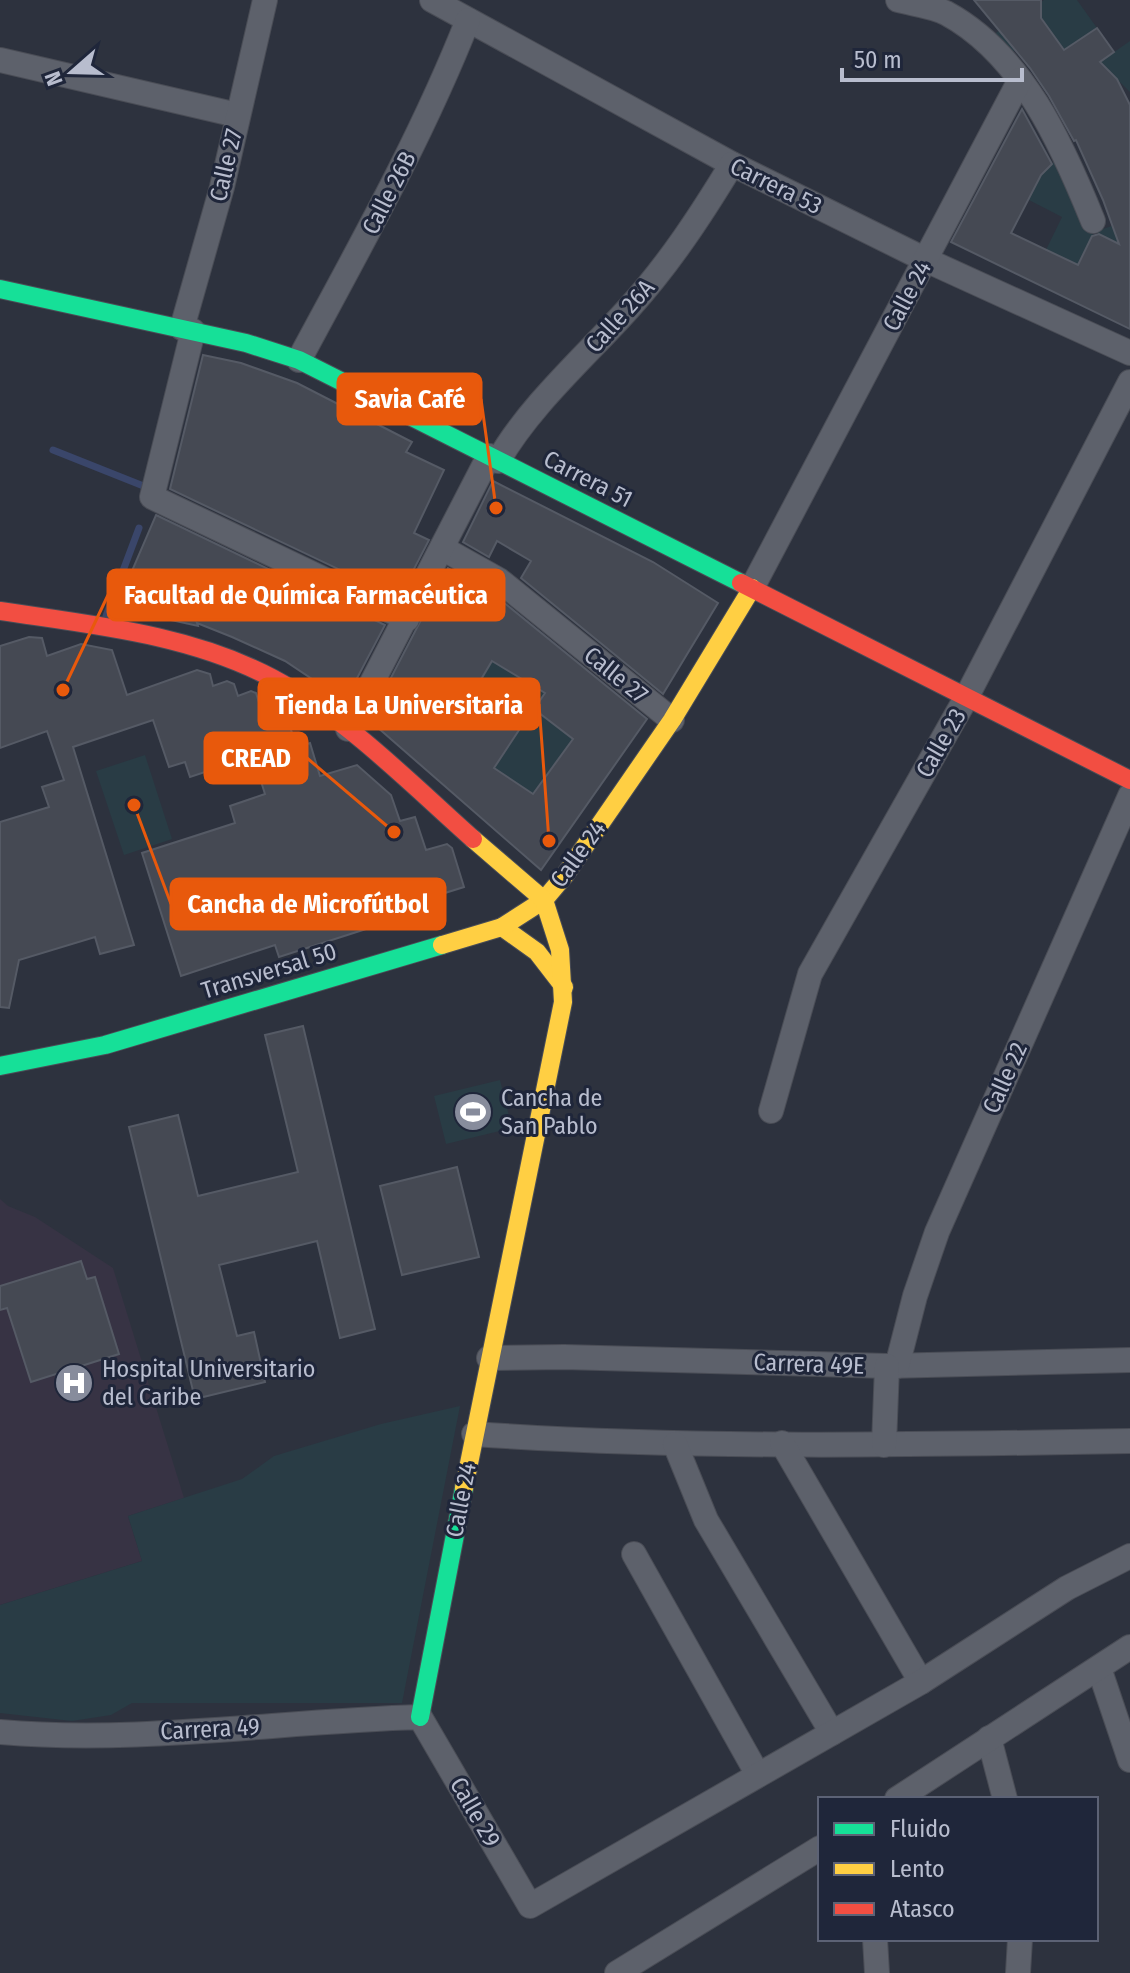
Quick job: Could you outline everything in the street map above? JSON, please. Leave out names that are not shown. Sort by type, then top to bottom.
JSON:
[{"type":"street","name":"Calle 27","points":[[265,0],[187,329],[152,497],[407,619]]},
{"type":"street","name":"Carrera 53","points":[[432,0],[732,164],[926,260],[1130,353]]},
{"type":"street","points":[[898,0],[947,6],[1020,80],[1076,179],[1093,221]]},
{"type":"street","name":"Calle 26B","points":[[299,360],[409,156],[468,20]]},
{"type":"street","points":[[0,60],[237,115]]},
{"type":"street","name":"Calle 24","points":[[420,1717],[489,1358],[559,1026],[565,968],[558,936],[544,900],[565,875],[672,720],[752,588],[1020,80]]},
{"type":"street","name":"Calle 26A","points":[[348,729],[442,548],[494,459],[669,261],[732,164]]},
{"type":"street","name":"Carrera 51","points":[[0,289],[246,343],[299,360],[1130,780]]},
{"type":"street","name":"Calle 23","points":[[771,1111],[810,974],[966,698],[1130,382]]},
{"type":"street","name":"Calle 27","points":[[442,548],[499,580],[672,720]]},
{"type":"street","points":[[0,611],[136,633],[256,669],[348,729],[544,900]]},
{"type":"street","name":"Calle 22","points":[[884,1445],[892,1366],[937,1232],[1130,796]]},
{"type":"street","name":"Transversal 50","points":[[0,1066],[117,1041],[502,927],[544,900]]},
{"type":"street","points":[[502,927],[548,961],[564,987]]},
{"type":"street","name":"Carrera 49E","points":[[489,1358],[564,1357],[892,1366],[1130,1360]]},
{"type":"street","points":[[474,1434],[675,1444],[1130,1441]]},
{"type":"street","points":[[782,1443],[921,1682]]},
{"type":"street","points":[[675,1444],[706,1520],[832,1733]]},
{"type":"street","points":[[634,1554],[758,1775],[921,1682],[1067,1588],[1130,1556]]},
{"type":"street","points":[[900,1797],[1130,1647]]},
{"type":"street","points":[[1099,1668],[1130,1760]]},
{"type":"street","name":"Carrera 49","points":[[0,1732],[95,1735],[238,1730],[335,1719],[420,1717]]},
{"type":"street","name":"Calle 29","points":[[420,1717],[530,1906],[758,1775]]},
{"type":"street","points":[[989,1738],[1004,1797]]},
{"type":"street","points":[[617,1973],[655,1963],[818,1849]]},
{"type":"street","points":[[875,1941],[877,1973]]},
{"type":"street","points":[[1018,1973],[1020,1941]]},
{"type":"shaded area","points":[[1044,0],[1077,0],[1097,28],[1064,50],[1047,27],[1008,55],[993,35]]},
{"type":"shaded area","points":[[1130,41],[1130,92],[1100,62]]},
{"type":"shaded area","points":[[1054,162],[1074,205],[1094,232],[1078,265],[1046,250],[1062,217],[1027,199],[1041,175]]},
{"type":"shaded area","points":[[1130,220],[1124,246],[1094,232]]},
{"type":"shaded area","points":[[492,661],[545,693],[534,709],[573,739],[533,794],[493,768],[523,725],[473,693]]},
{"type":"shaded area","points":[[145,755],[172,839],[124,855],[96,771]]},
{"type":"shaded area","name":"Cancha de San Pablo","points":[[500,1080],[512,1128],[446,1144],[434,1096]]},
{"type":"shaded area","name":"Hospital Universitario del Caribe","points":[[0,1199],[8,1206],[35,1217],[113,1268],[184,1498],[128,1516],[142,1561],[0,1605]]},
{"type":"shaded area","points":[[460,1406],[402,1703],[132,1703],[111,1715],[72,1721],[0,1713],[0,1605],[142,1561],[128,1516],[242,1479],[274,1456],[381,1424]]},
{"type":"building","points":[[974,0],[1041,0],[1041,18],[1064,50],[1097,28],[1114,52],[1100,62],[1117,79],[1130,105],[1130,329],[951,242],[1022,109],[1052,164],[1041,175],[1011,233],[1078,265],[1092,236],[1099,234],[1119,244],[1076,140],[1030,68]]},
{"type":"building","points":[[203,355],[241,363],[297,383],[412,442],[406,452],[444,470],[414,533],[429,540],[399,598],[170,489]]},
{"type":"building","points":[[493,481],[653,562],[718,603],[663,694],[521,578],[531,561],[497,541],[489,557],[463,542]]},
{"type":"building","points":[[156,515],[385,625],[345,701],[285,661],[232,637],[197,623],[198,626],[116,608]]},
{"type":"building","points":[[448,568],[491,592],[647,719],[541,870],[369,720]],"holes":[[[492,661],[545,693],[534,709],[573,739],[533,794],[494,768],[523,724],[473,693]]]},
{"type":"building","points":[[29,637],[42,638],[47,656],[81,644],[112,650],[127,695],[197,670],[210,674],[213,686],[227,681],[234,684],[238,696],[251,691],[256,693],[261,709],[275,704],[284,710],[297,747],[310,743],[320,776],[357,765],[391,795],[400,821],[415,817],[426,850],[447,844],[452,848],[464,887],[394,909],[397,919],[279,957],[275,945],[181,976],[142,853],[235,823],[230,806],[265,794],[253,756],[190,777],[185,762],[169,767],[153,720],[73,747],[134,945],[100,954],[95,937],[19,960],[9,1008],[0,1007],[0,822],[49,807],[42,787],[64,780],[47,731],[0,748],[0,646]]},
{"type":"building","points":[[303,1026],[375,1329],[340,1338],[317,1241],[219,1265],[237,1336],[254,1332],[265,1382],[195,1399],[129,1127],[178,1115],[198,1196],[298,1172],[265,1035]]},
{"type":"building","points":[[457,1167],[479,1257],[402,1275],[380,1186]]},
{"type":"building","points":[[81,1261],[87,1279],[95,1277],[119,1354],[31,1382],[7,1308],[0,1310],[0,1286]]},
{"type":"waterway","points":[[53,450],[151,489]]},
{"type":"waterway","points":[[106,616],[139,528]]},
{"type":"traffic: fast","points":[[0,289],[246,343],[299,360],[741,583]]},
{"type":"traffic: fast","points":[[0,1066],[105,1045],[442,945]]},
{"type":"traffic: fast","points":[[420,1717],[464,1488]]},
{"type":"traffic: slow","points":[[442,945],[502,927],[544,900],[565,875],[672,720],[752,588]]},
{"type":"traffic: slow","points":[[464,1488],[563,1002],[560,950],[544,900],[473,839]]},
{"type":"traffic: slow","points":[[502,927],[537,952],[564,987]]},
{"type":"traffic: jam","points":[[741,583],[1130,780]]},
{"type":"traffic: jam","points":[[0,611],[174,641],[240,663],[272,678],[300,694],[352,732],[473,839]]},
{"type":"place","name":"Savia Café","points":[[496,508]]},
{"type":"place","name":"Facultad de Química Farmacéutica","points":[[63,690]]},
{"type":"place","name":"Cancha de Microfútbol","points":[[134,805]]},
{"type":"place","name":"CREAD","points":[[394,832]]},
{"type":"place","name":"Tienda La Universitaria","points":[[549,841]]},
{"type":"place","name":"Cancha de San Pablo","points":[[473,1112]]},
{"type":"place","name":"Hospital Universitario del Caribe","points":[[74,1383]]}]
